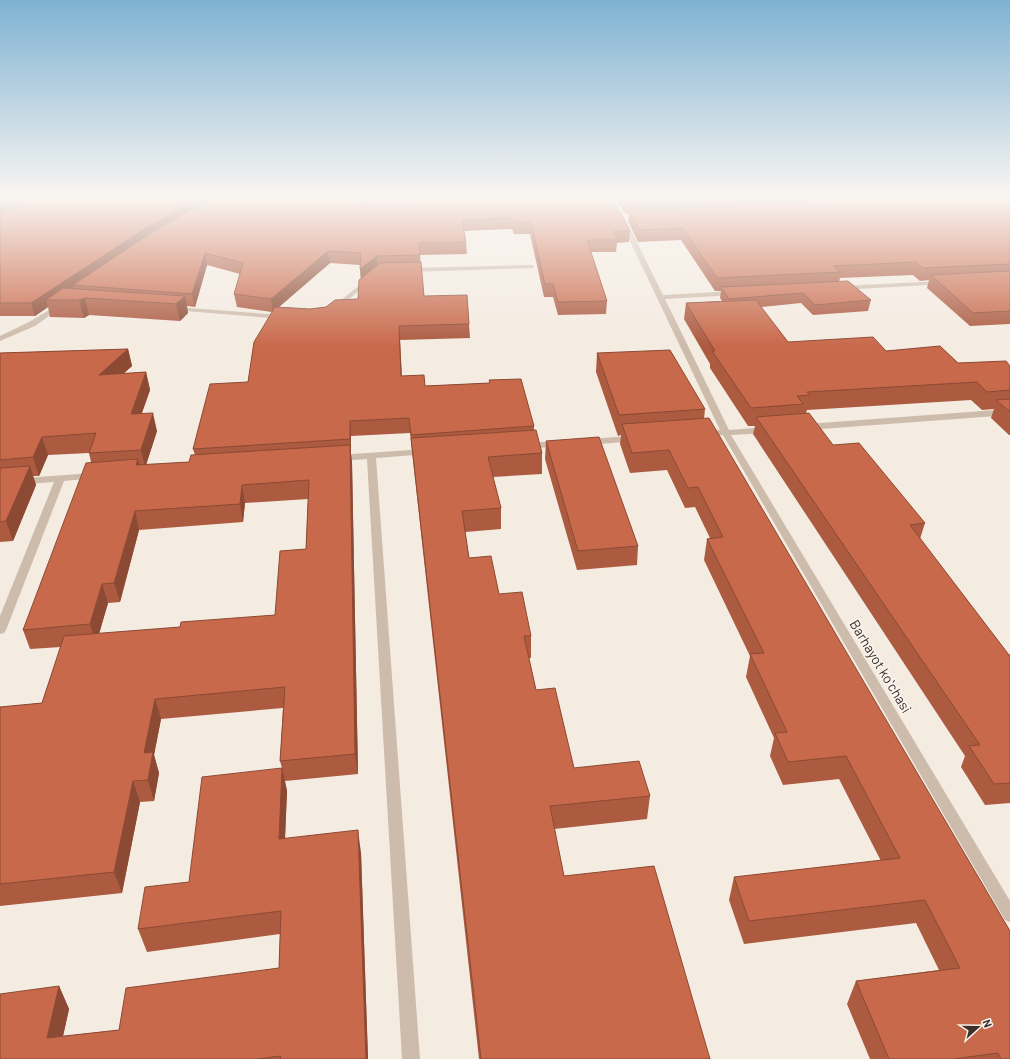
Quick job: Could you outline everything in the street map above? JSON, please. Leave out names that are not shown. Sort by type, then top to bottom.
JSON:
[{"type":"street","name":"Barhayot koʻchasi","points":[[639,247],[660,297],[726,433],[1010,915]]},
{"type":"street","points":[[397,270],[532,268]]},
{"type":"street","points":[[330,312],[372,277]]},
{"type":"street","points":[[837,288],[947,283]]},
{"type":"street","points":[[660,297],[745,292]]},
{"type":"street","points":[[0,339],[32,324],[67,301]]},
{"type":"street","points":[[169,308],[288,318]]},
{"type":"street","points":[[797,428],[1010,412]]},
{"type":"street","points":[[694,435],[773,430]]},
{"type":"street","points":[[521,446],[639,439]]},
{"type":"street","points":[[332,459],[434,452]]},
{"type":"street","points":[[371,456],[411,1059]]},
{"type":"street","points":[[0,483],[99,476]]},
{"type":"street","points":[[0,630],[60,478]]},
{"type":"building","points":[[0,247],[116,247],[31,303],[0,303]]},
{"type":"building","points":[[129,247],[419,247],[420,255],[377,256],[360,269],[361,253],[328,251],[271,299],[234,294],[243,263],[205,253],[192,294],[73,285]]},
{"type":"building","points":[[537,247],[589,247],[607,301],[558,302],[553,284],[545,284]]},
{"type":"building","points":[[696,247],[1010,247],[1010,264],[923,268],[916,262],[833,266],[841,272],[717,278]]},
{"type":"building","points":[[421,262],[424,296],[467,295],[469,324],[399,326],[401,376],[424,375],[425,386],[490,383],[489,380],[521,379],[534,426],[411,435],[409,418],[350,421],[350,439],[193,449],[210,384],[248,382],[254,342],[275,307],[310,309],[326,307],[335,300],[358,299],[359,280],[380,263]]},
{"type":"building","points":[[1010,271],[1010,311],[973,313],[931,275]]},
{"type":"building","points":[[848,281],[871,300],[815,305],[803,293],[729,299],[721,287]]},
{"type":"building","points":[[63,288],[185,296],[176,304],[85,298],[79,300],[46,300]]},
{"type":"building","points":[[756,300],[788,342],[873,337],[886,351],[940,346],[958,363],[1006,361],[1010,366],[1010,390],[987,392],[977,382],[807,392],[810,395],[797,396],[803,404],[751,408],[712,351],[715,351],[686,303]]},
{"type":"building","points":[[128,349],[99,375],[146,372],[131,414],[153,413],[141,450],[89,453],[96,433],[42,437],[33,457],[0,460],[0,353]]},
{"type":"building","points":[[670,350],[705,409],[619,415],[597,353]]},
{"type":"building","points":[[1010,399],[1010,412],[996,400]]},
{"type":"building","points":[[809,413],[833,445],[859,443],[925,523],[910,525],[1010,655],[1010,783],[994,784],[969,746],[980,745],[756,417]]},
{"type":"building","points":[[709,418],[1010,931],[1010,1059],[1001,1059],[998,1053],[953,1059],[889,1059],[856,981],[960,968],[925,900],[749,921],[734,877],[900,858],[846,756],[788,762],[775,733],[787,732],[750,654],[764,653],[707,539],[723,537],[698,487],[688,488],[669,450],[632,453],[622,424]]},
{"type":"building","points":[[536,430],[542,453],[488,457],[501,508],[462,511],[469,558],[491,556],[499,594],[522,592],[531,636],[524,636],[536,690],[555,688],[574,768],[639,761],[650,796],[550,806],[564,876],[654,866],[710,1059],[481,1059],[411,438]]},
{"type":"building","points":[[599,437],[638,546],[578,551],[546,441]]},
{"type":"building","points":[[350,445],[355,754],[280,761],[285,687],[155,699],[144,753],[153,752],[148,780],[133,781],[114,872],[0,884],[0,707],[42,703],[64,636],[180,627],[181,622],[275,615],[280,551],[306,549],[309,480],[242,485],[240,504],[135,511],[114,583],[102,584],[90,624],[23,630],[86,463],[138,459],[136,465],[189,462],[191,455]]},
{"type":"building","points":[[30,466],[6,521],[0,522],[0,468]]},
{"type":"building","points":[[282,768],[279,839],[358,830],[366,1059],[280,1059],[281,1056],[257,1059],[0,1059],[0,994],[59,986],[47,1038],[119,1030],[126,988],[279,968],[281,911],[138,929],[145,887],[189,882],[202,777]]}]
